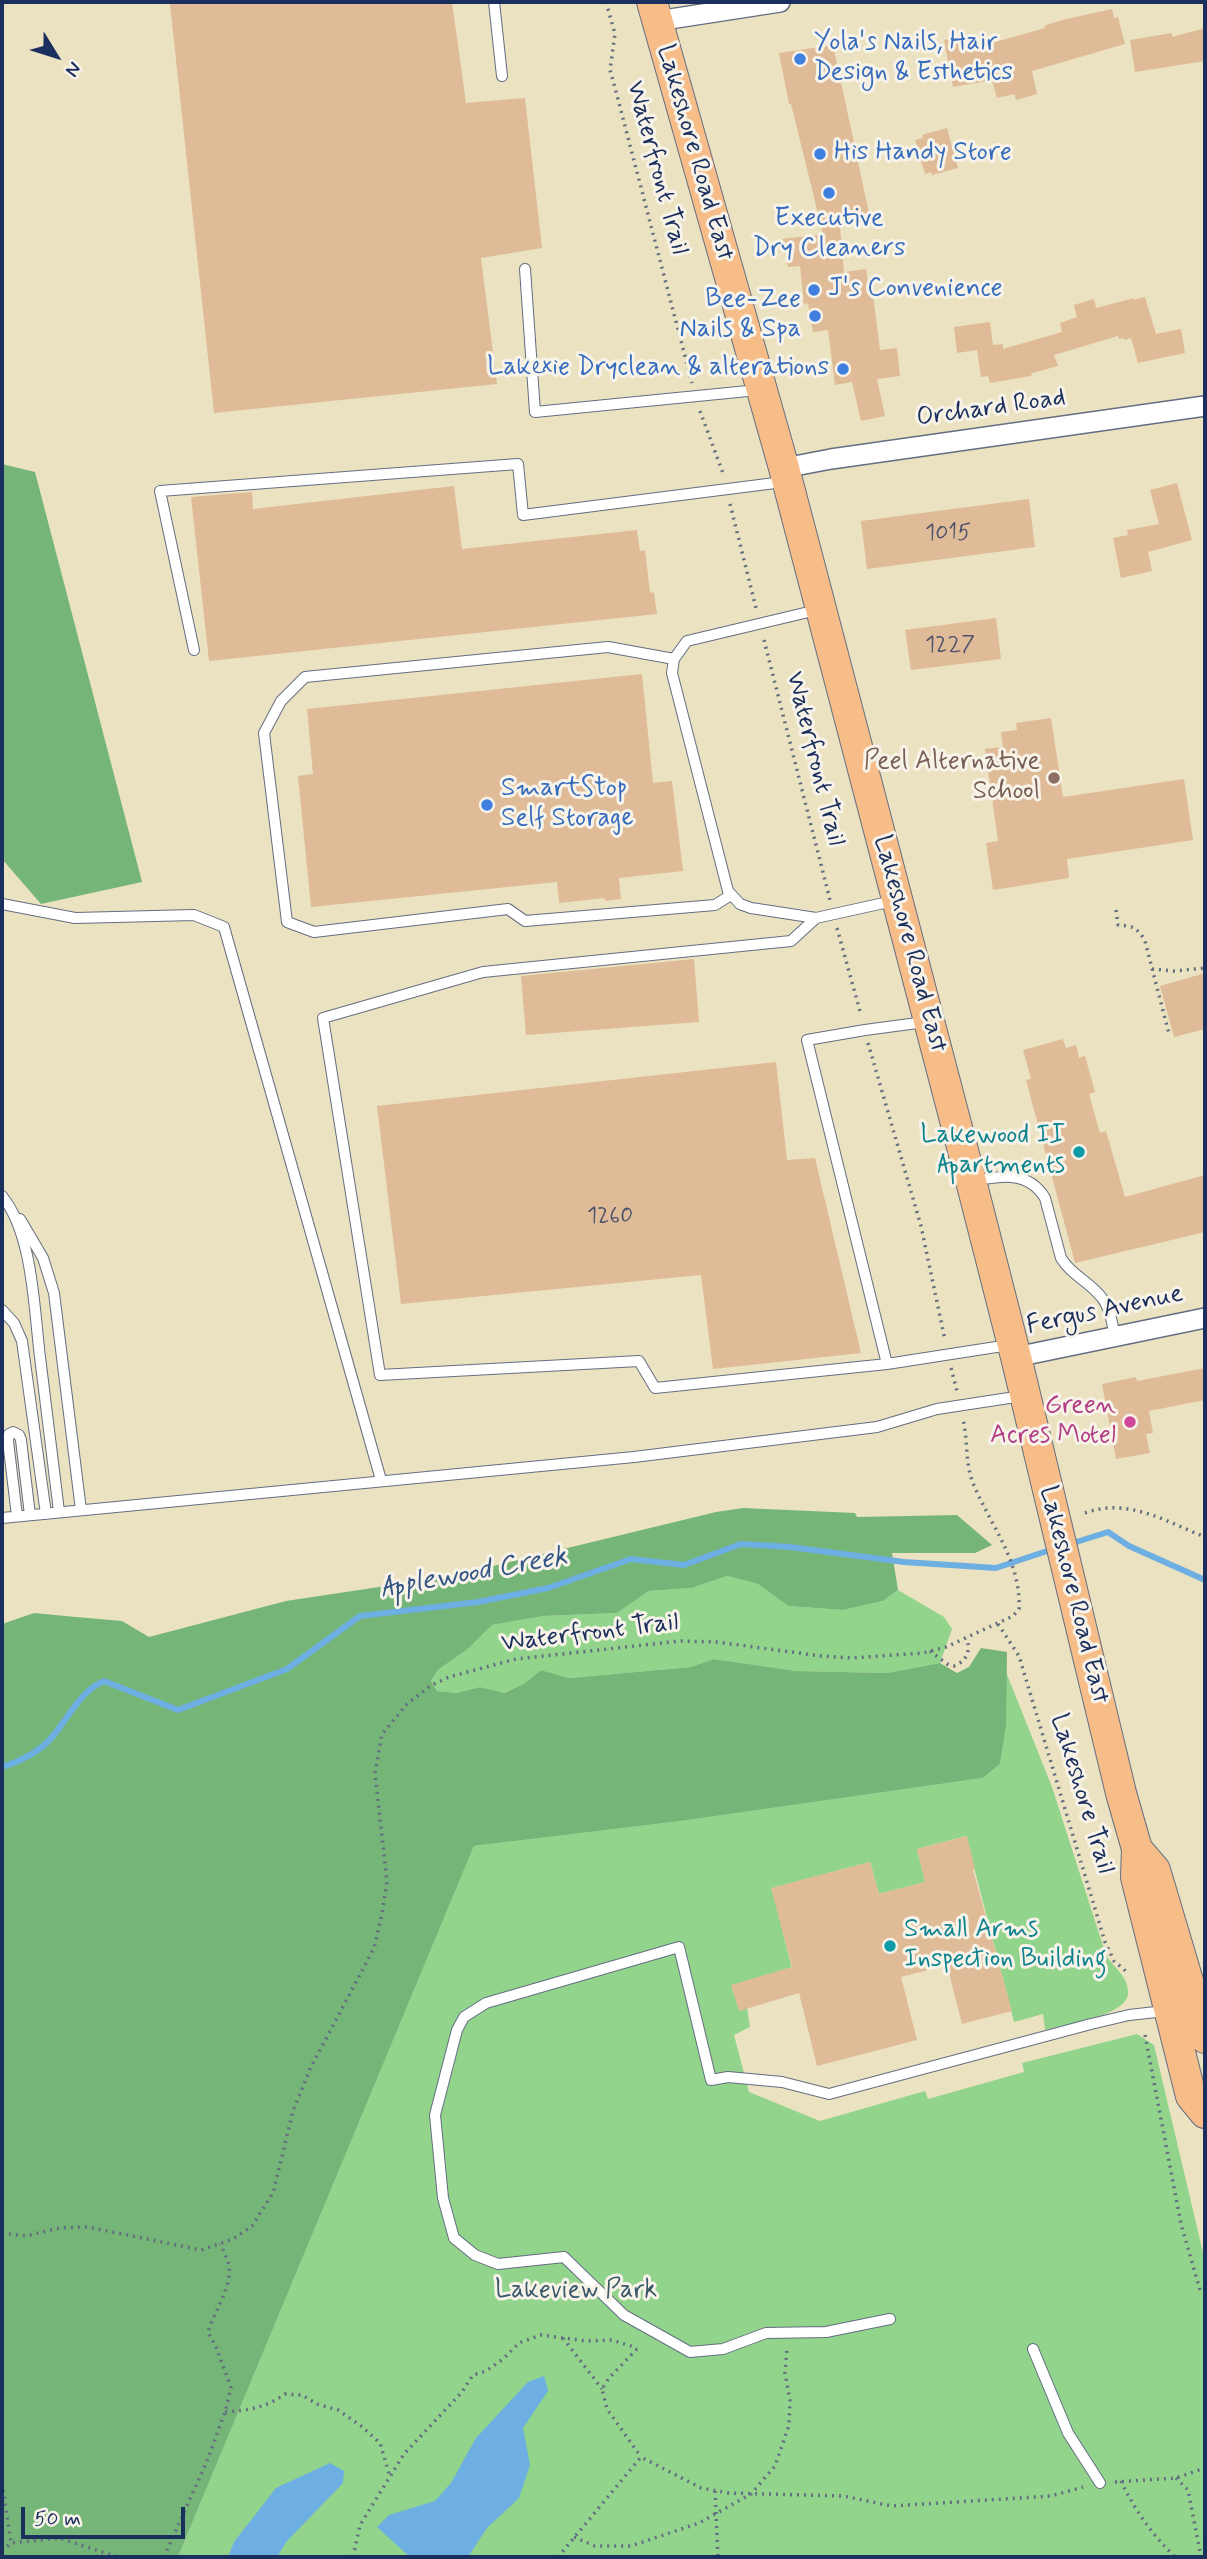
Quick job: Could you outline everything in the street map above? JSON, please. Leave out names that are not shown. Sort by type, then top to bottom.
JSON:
[{"type":"main road","name":"Lakeshore Road East","points":[[654,11],[785,474],[971,1181],[1137,1849],[1136,1877],[1191,2096],[1205,2113]]},
{"type":"main road","name":"Lakeshore Road East","points":[[1137,1849],[1155,1871],[1205,2038]]},
{"type":"street","points":[[654,11],[780,2]]},
{"type":"street","name":"Orchard Road","points":[[785,474],[831,458],[1205,406]]},
{"type":"street","name":"Fergus Avenue","points":[[1015,1351],[1115,1336],[1205,1318]]},
{"type":"lane","points":[[494,2],[502,76]]},
{"type":"lane","points":[[525,269],[535,412],[762,390]]},
{"type":"lane","points":[[194,650],[160,491],[518,464],[523,515],[785,474]]},
{"type":"lane","points":[[821,609],[687,641],[674,659],[672,673],[731,895],[740,904],[751,908],[816,918],[897,900]]},
{"type":"lane","points":[[674,659],[608,648],[305,677],[281,701],[264,733],[286,922],[314,932],[508,909],[525,921],[715,905],[731,895]]},
{"type":"lane","points":[[2,904],[75,918],[194,915],[225,927],[382,1480]]},
{"type":"lane","points":[[816,918],[790,941],[483,972],[323,1018],[380,1375],[639,1361],[655,1388],[887,1364],[948,1355],[1015,1351]]},
{"type":"lane","points":[[887,1364],[807,1040],[929,1022]]},
{"type":"lane","points":[[971,1181],[1004,1175],[1016,1176],[1041,1191],[1061,1258],[1066,1267],[1100,1295],[1106,1304],[1115,1336]]},
{"type":"lane","points":[[5,1200],[34,1240],[54,1293],[81,1510]]},
{"type":"lane","points":[[5,1200],[20,1231],[30,1281],[59,1512]]},
{"type":"lane","points":[[2,1310],[15,1323],[22,1341],[46,1514]]},
{"type":"lane","points":[[2,1518],[634,1457],[877,1427],[960,1404],[1025,1396]]},
{"type":"lane","points":[[17,1516],[8,1441],[9,1434],[13,1433],[19,1435],[21,1440],[30,1515]]},
{"type":"lane","points":[[890,2319],[826,2332],[765,2333],[723,2349],[690,2352],[624,2315],[564,2257],[498,2264],[475,2255],[454,2238],[443,2198],[435,2115],[457,2031],[464,2017],[486,2003],[679,1947],[711,2080],[728,2077],[782,2082],[829,2094],[1091,2024],[1129,2015],[1171,2010]]},
{"type":"lane","points":[[1033,2349],[1068,2433],[1100,2483]]},
{"type":"path","name":"Waterfront Trail","points":[[606,2],[615,34],[610,70],[693,384]]},
{"type":"path","points":[[700,409],[724,476]]},
{"type":"path","points":[[730,505],[757,612]]},
{"type":"path","name":"Waterfront Trail","points":[[763,637],[828,892]]},
{"type":"path","points":[[1116,910],[1118,925],[1133,926],[1140,931],[1169,1034]]},
{"type":"path","points":[[840,938],[858,1005]]},
{"type":"path","points":[[1152,969],[1174,971],[1205,968]]},
{"type":"path","name":"Waterfront Trail","points":[[2,2234],[26,2236],[60,2228],[88,2227],[201,2250],[233,2239],[252,2226],[273,2193],[293,2111],[310,2069],[373,1948],[383,1914],[387,1882],[375,1773],[382,1734],[407,1704],[430,1686],[477,1668],[516,1659],[681,1641],[717,1642],[808,1655],[852,1658],[930,1651],[999,1624],[1019,1609],[1020,1597],[1006,1546],[972,1482],[967,1433],[921,1226],[871,1053]]},
{"type":"path","points":[[1085,1513],[1095,1509],[1118,1507],[1152,1513],[1205,1537]]},
{"type":"path","name":"Lakeshore Trail","points":[[999,1624],[1019,1656],[1105,1942],[1114,1961],[1128,1973]]},
{"type":"path","points":[[930,1651],[954,1666],[966,1657],[969,1648],[967,1637]]},
{"type":"path","points":[[1145,2035],[1181,2224],[1200,2290]]},
{"type":"path","points":[[164,2557],[207,2461],[231,2388],[208,2332],[223,2300],[229,2266],[220,2244]]},
{"type":"path","points":[[602,2389],[651,2331]]},
{"type":"path","points":[[574,2537],[595,2546],[631,2546],[664,2537],[716,2516],[751,2494],[775,2466],[789,2425],[790,2401],[785,2373],[791,2333]]},
{"type":"path","points":[[353,2557],[354,2542],[360,2525],[404,2454],[462,2392],[473,2375],[486,2371],[519,2343],[541,2335],[586,2341],[612,2340],[637,2348]]},
{"type":"path","points":[[562,2338],[602,2389],[607,2409],[641,2457],[701,2488],[715,2491],[843,2496],[892,2506],[1051,2496],[1100,2483],[1175,2478],[1205,2468]]},
{"type":"path","points":[[225,2412],[261,2408],[285,2394],[302,2395],[317,2404],[338,2410],[380,2443],[390,2477]]},
{"type":"path","points":[[558,2557],[641,2457]]},
{"type":"path","points":[[1175,2478],[1188,2490],[1201,2557]]},
{"type":"path","points":[[1121,2481],[1134,2508],[1156,2538],[1175,2557]]},
{"type":"path","points":[[2,2483],[11,2543]]},
{"type":"path","points":[[715,2491],[718,2557]]},
{"type":"path","points":[[2,2551],[11,2543],[59,2538],[118,2557]]},
{"type":"green space","points":[[2,464],[35,472],[142,882],[41,904],[2,859]]},
{"type":"green space","points":[[743,1508],[855,1513],[857,1517],[957,1515],[992,1545],[975,1553],[892,1553],[898,1590],[883,1601],[843,1610],[788,1606],[758,1584],[727,1576],[692,1588],[649,1591],[617,1613],[544,1616],[492,1625],[468,1649],[438,1670],[431,1681],[437,1691],[456,1693],[480,1687],[504,1693],[525,1683],[541,1670],[569,1678],[691,1667],[714,1659],[797,1671],[887,1673],[940,1663],[957,1673],[969,1667],[981,1648],[1007,1652],[1006,1727],[1000,1764],[983,1778],[681,1821],[474,1846],[178,2557],[2,2557],[2,1624],[34,1613],[122,1621],[149,1637],[286,1601],[452,1576],[716,1512]]},
{"type":"green space","points":[[727,1576],[758,1584],[788,1606],[843,1610],[883,1601],[898,1590],[944,1617],[952,1629],[940,1663],[887,1673],[797,1671],[714,1659],[691,1667],[568,1678],[541,1670],[525,1683],[503,1693],[480,1687],[456,1693],[437,1691],[431,1681],[438,1670],[468,1649],[492,1625],[544,1616],[617,1613],[649,1591],[692,1588]]},
{"type":"green space","name":"Lakeview Park","points":[[1006,1672],[1052,1787],[1106,1955],[1127,1985],[1126,2000],[1108,2013],[1045,2030],[1043,2014],[1014,2022],[966,1836],[917,1849],[925,1882],[879,1894],[870,1862],[772,1888],[792,1969],[732,1985],[739,2010],[747,2008],[750,2027],[734,2035],[749,2092],[820,2121],[925,2091],[928,2099],[1024,2072],[1022,2063],[1137,2034],[1154,2045],[1205,2261],[1205,2557],[178,2557],[474,1846],[681,1821],[983,1778],[1000,1764],[1006,1727]]},
{"type":"water","points":[[544,2376],[548,2391],[523,2428],[530,2465],[519,2498],[487,2528],[468,2557],[410,2557],[377,2527],[389,2515],[435,2501],[451,2483],[476,2438],[528,2382]]},
{"type":"water","points":[[330,2463],[344,2471],[343,2483],[287,2541],[277,2557],[228,2557],[234,2542],[276,2488]]},
{"type":"building","points":[[452,2],[466,103],[525,98],[542,248],[481,258],[497,384],[214,413],[170,4]]},
{"type":"building","points":[[1112,9],[1114,18],[1118,17],[1125,44],[1032,71],[1037,94],[1016,100],[1014,94],[997,98],[992,80],[953,87],[944,40],[972,35],[974,48],[1045,28],[1044,26],[1062,20]]},
{"type":"building","points":[[1205,28],[1205,61],[1135,72],[1130,40],[1172,33],[1172,37]]},
{"type":"building","points":[[833,45],[869,213],[839,217],[844,272],[866,269],[870,295],[873,295],[880,350],[897,348],[900,376],[877,379],[885,416],[861,421],[852,382],[835,385],[828,330],[813,332],[808,303],[804,304],[800,266],[788,267],[782,239],[823,234],[789,104],[779,53]]},
{"type":"building","points":[[947,128],[958,168],[932,175],[931,172],[925,174],[915,140],[923,138],[922,135]]},
{"type":"building","points":[[1145,297],[1156,334],[1181,329],[1185,353],[1138,363],[1131,338],[1124,340],[1118,336],[1054,355],[1058,366],[1032,373],[1031,376],[990,383],[988,376],[981,377],[977,350],[957,353],[954,327],[990,322],[993,345],[1003,344],[1003,349],[1062,332],[1060,323],[1077,317],[1074,305],[1094,299],[1096,308]]},
{"type":"building","points":[[1177,483],[1192,540],[1148,552],[1152,571],[1121,578],[1113,538],[1128,535],[1127,530],[1159,524],[1150,490]]},
{"type":"building","points":[[454,486],[462,549],[637,530],[640,551],[645,550],[650,592],[654,593],[657,614],[209,661],[191,497],[252,492],[253,509]]},
{"type":"building","points":[[1029,499],[1035,547],[867,569],[861,521]]},
{"type":"building","points":[[996,618],[1001,659],[911,670],[905,630]]},
{"type":"building","name":"SmartStop Self Storage","points":[[642,674],[653,783],[672,781],[683,871],[619,878],[621,899],[605,901],[605,898],[559,903],[557,882],[311,907],[298,776],[313,774],[307,709]]},
{"type":"building","points":[[1051,718],[1063,797],[1184,779],[1193,840],[1067,859],[1069,878],[993,890],[986,843],[998,841],[985,749],[1003,747],[1001,732],[1017,730],[1016,723]]},
{"type":"building","points":[[694,959],[699,1022],[526,1035],[521,976]]},
{"type":"building","points":[[1205,973],[1205,1029],[1174,1037],[1160,986]]},
{"type":"building","name":"Lakewood II Apartments","points":[[1063,1039],[1066,1048],[1076,1045],[1079,1058],[1085,1056],[1095,1092],[1089,1094],[1100,1133],[1106,1131],[1125,1197],[1205,1175],[1205,1232],[1075,1263],[1026,1080],[1031,1079],[1023,1050]]},
{"type":"building","points":[[776,1062],[787,1160],[815,1158],[861,1353],[713,1369],[701,1275],[401,1304],[377,1106]]},
{"type":"building","name":"Green Acres Motel","points":[[1205,1368],[1205,1400],[1149,1411],[1153,1433],[1146,1434],[1150,1453],[1116,1459],[1102,1384],[1136,1377],[1137,1381]]},
{"type":"building","name":"Small Arms Inspection Building","points":[[967,1836],[975,1869],[973,1870],[1012,2011],[962,2024],[947,1965],[901,1977],[917,2040],[817,2066],[799,1993],[739,2011],[731,1985],[792,1967],[771,1888],[870,1862],[879,1894],[925,1882],[917,1849]]},
{"type":"waterway","name":"Applewood Creek","points":[[1070,1544],[1108,1532],[1129,1546],[1205,1580]]},
{"type":"waterway","name":"Applewood Creek","points":[[2,1767],[23,1759],[42,1747],[88,1691],[104,1681],[178,1710],[287,1669],[360,1616],[478,1602],[548,1588],[631,1559],[684,1565],[741,1544],[790,1547],[904,1562],[996,1568],[1053,1549]]},
{"type":"place","name":"Yola's Nails, Hair Design & Esthetics","points":[[800,59]]},
{"type":"place","name":"His Handy Store","points":[[820,154]]},
{"type":"place","name":"Executive Dry Cleaners","points":[[829,193]]},
{"type":"place","name":"J's Convenience","points":[[814,290]]},
{"type":"place","name":"Bee-Zee Nails & Spa","points":[[815,316]]},
{"type":"place","name":"Lakexie Dryclean & alterations","points":[[843,369]]},
{"type":"place","name":"Peel Alternative School","points":[[1054,778]]},
{"type":"place","name":"SmartStop Self Storage","points":[[487,805]]},
{"type":"place","name":"Lakewood II Apartments","points":[[1079,1152]]},
{"type":"place","name":"Green Acres Motel","points":[[1130,1422]]},
{"type":"place","name":"Small Arms Inspection Building","points":[[890,1946]]}]
